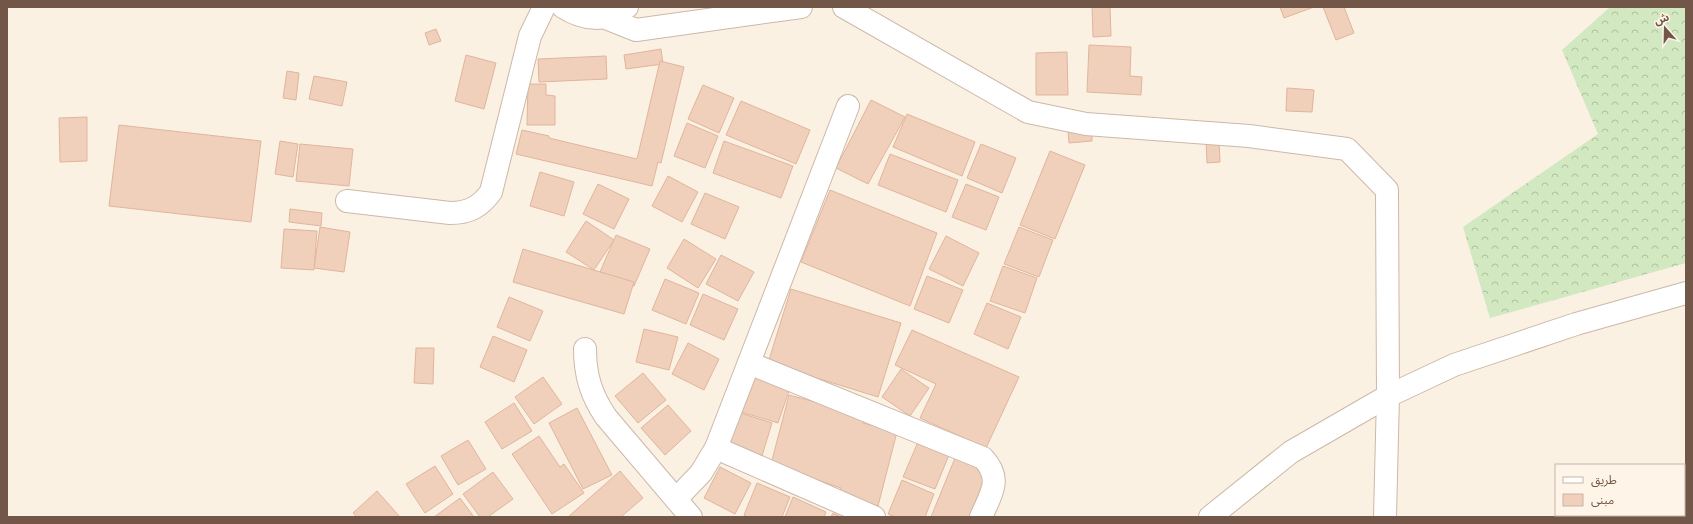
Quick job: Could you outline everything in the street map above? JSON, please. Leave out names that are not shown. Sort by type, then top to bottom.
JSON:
[{"type":"street","points":[[347,201],[450,213],[462,213],[474,209],[484,202],[490,192],[530,36],[544,7]]},
{"type":"street","points":[[563,7],[574,14],[590,18],[606,18],[621,12],[626,7]]},
{"type":"street","points":[[606,18],[636,30],[801,7]]},
{"type":"street","points":[[844,7],[1028,112],[1086,124],[1248,136],[1347,149],[1388,190],[1388,396],[1386,517]]},
{"type":"street","points":[[676,499],[701,473],[716,448],[848,106]]},
{"type":"street","points":[[1210,517],[1291,452],[1388,396],[1454,365],[1576,324],[1686,293]]},
{"type":"street","points":[[585,349],[585,367],[589,385],[596,402],[606,417],[691,517]]},
{"type":"street","points":[[749,362],[983,458],[993,472],[995,480],[994,488],[982,517]]},
{"type":"street","points":[[716,448],[874,517]]},
{"type":"green space","points":[[1610,7],[1686,7],[1686,263],[1490,318],[1463,227],[1598,134],[1562,50]]},
{"type":"building","points":[[1092,7],[1110,7],[1111,36],[1093,37]]},
{"type":"building","points":[[1280,7],[1314,7],[1284,18]]},
{"type":"building","points":[[1323,7],[1344,7],[1354,33],[1336,40]]},
{"type":"building","points":[[436,29],[441,41],[429,45],[425,33]]},
{"type":"building","points":[[1089,45],[1131,47],[1130,76],[1142,77],[1141,95],[1087,92]]},
{"type":"building","points":[[661,49],[663,64],[626,69],[624,55]]},
{"type":"building","points":[[1067,52],[1068,95],[1036,95],[1036,53]]},
{"type":"building","points":[[466,55],[496,63],[484,109],[455,101]]},
{"type":"building","points":[[606,56],[607,79],[539,82],[538,59]]},
{"type":"building","points":[[660,61],[684,67],[661,163],[658,162],[652,186],[516,154],[522,130],[637,159]]},
{"type":"building","points":[[287,71],[299,73],[296,100],[283,98]]},
{"type":"building","points":[[314,76],[347,82],[342,106],[309,99]]},
{"type":"building","points":[[528,84],[546,84],[546,95],[555,96],[555,125],[527,125]]},
{"type":"building","points":[[703,85],[734,98],[719,133],[688,119]]},
{"type":"building","points":[[1287,88],[1314,90],[1312,112],[1286,111]]},
{"type":"building","points":[[871,100],[905,117],[868,184],[836,168]]},
{"type":"building","points":[[741,101],[810,130],[796,164],[726,135]]},
{"type":"building","points":[[907,114],[975,142],[962,176],[893,147]]},
{"type":"building","points":[[87,117],[87,161],[60,162],[59,118]]},
{"type":"building","points":[[687,123],[718,136],[705,168],[674,156]]},
{"type":"building","points":[[119,125],[261,141],[251,222],[109,206]]},
{"type":"building","points":[[1092,130],[1092,141],[1069,143],[1068,131]]},
{"type":"building","points":[[1219,139],[1220,162],[1207,163],[1206,140]]},
{"type":"building","points":[[280,141],[298,144],[293,177],[275,174]]},
{"type":"building","points":[[724,141],[793,166],[781,198],[713,173]]},
{"type":"building","points":[[300,144],[353,149],[349,186],[296,181]]},
{"type":"building","points":[[981,144],[1016,158],[1002,193],[967,178]]},
{"type":"building","points":[[1050,151],[1085,165],[1055,239],[1020,225]]},
{"type":"building","points":[[890,154],[958,180],[946,212],[878,185]]},
{"type":"building","points":[[540,172],[574,182],[564,216],[530,206]]},
{"type":"building","points":[[668,176],[698,192],[682,222],[652,206]]},
{"type":"building","points":[[598,184],[629,199],[614,229],[583,214]]},
{"type":"building","points":[[966,184],[999,197],[986,230],[952,217]]},
{"type":"building","points":[[830,190],[937,233],[910,306],[801,262]]},
{"type":"building","points":[[705,193],[739,207],[725,239],[691,224]]},
{"type":"building","points":[[290,209],[322,213],[321,226],[289,222]]},
{"type":"building","points":[[586,221],[614,240],[594,270],[566,252]]},
{"type":"building","points":[[320,227],[350,232],[344,272],[314,268]]},
{"type":"building","points":[[1019,227],[1053,240],[1039,277],[1004,264]]},
{"type":"building","points":[[284,229],[317,231],[314,270],[281,268]]},
{"type":"building","points":[[616,235],[650,249],[634,286],[600,272]]},
{"type":"building","points":[[946,236],[979,253],[963,286],[929,269]]},
{"type":"building","points":[[684,239],[716,259],[698,288],[667,268]]},
{"type":"building","points":[[523,249],[634,282],[624,314],[513,282]]},
{"type":"building","points":[[721,255],[754,272],[738,301],[706,284]]},
{"type":"building","points":[[1003,266],[1037,278],[1025,313],[990,301]]},
{"type":"building","points":[[927,276],[963,290],[949,323],[914,309]]},
{"type":"building","points":[[665,279],[699,293],[686,324],[652,310]]},
{"type":"building","points":[[791,289],[901,323],[878,397],[768,363]]},
{"type":"building","points":[[703,294],[738,309],[724,340],[690,325]]},
{"type":"building","points":[[509,297],[543,311],[530,341],[497,327]]},
{"type":"building","points":[[987,303],[1021,317],[1008,349],[974,334]]},
{"type":"building","points":[[644,329],[678,337],[669,370],[636,362]]},
{"type":"building","points":[[912,330],[1019,377],[986,448],[920,418],[936,384],[895,365]]},
{"type":"building","points":[[493,336],[527,350],[514,382],[480,367]]},
{"type":"building","points":[[688,343],[719,359],[704,390],[672,374]]},
{"type":"building","points":[[416,348],[434,348],[433,384],[414,383]]},
{"type":"building","points":[[901,369],[929,388],[910,416],[882,397]]},
{"type":"building","points":[[643,373],[666,400],[638,423],[615,396]]},
{"type":"building","points":[[753,376],[790,388],[778,423],[741,412]]},
{"type":"building","points":[[543,377],[562,404],[534,424],[515,397]]},
{"type":"building","points":[[789,395],[865,415],[863,423],[897,432],[878,506],[839,496],[841,488],[771,464]]},
{"type":"building","points":[[514,403],[532,431],[502,449],[485,422]]},
{"type":"building","points":[[668,405],[691,431],[665,455],[641,428]]},
{"type":"building","points":[[577,408],[612,475],[583,489],[549,423]]},
{"type":"building","points":[[737,412],[772,423],[761,459],[726,448]]},
{"type":"building","points":[[539,436],[560,467],[564,464],[584,493],[552,514],[512,454]]},
{"type":"building","points":[[468,440],[486,469],[458,485],[441,456]]},
{"type":"building","points":[[918,442],[949,455],[935,489],[903,477]]},
{"type":"building","points":[[955,458],[988,471],[969,517],[931,517]]},
{"type":"building","points":[[435,466],[453,494],[425,513],[406,484]]},
{"type":"building","points":[[720,467],[751,483],[735,514],[704,498]]},
{"type":"building","points":[[620,471],[643,498],[621,517],[568,517]]},
{"type":"building","points":[[493,472],[513,499],[488,517],[480,517],[463,494]]},
{"type":"building","points":[[902,480],[934,494],[925,517],[895,517],[888,514]]},
{"type":"building","points":[[757,483],[790,497],[782,517],[747,517],[744,515]]},
{"type":"building","points":[[377,491],[400,517],[357,517],[353,513]]},
{"type":"building","points":[[793,497],[826,512],[824,517],[785,517]]},
{"type":"building","points":[[460,498],[474,517],[434,517]]},
{"type":"building","points":[[833,513],[841,517],[831,517]]}]
